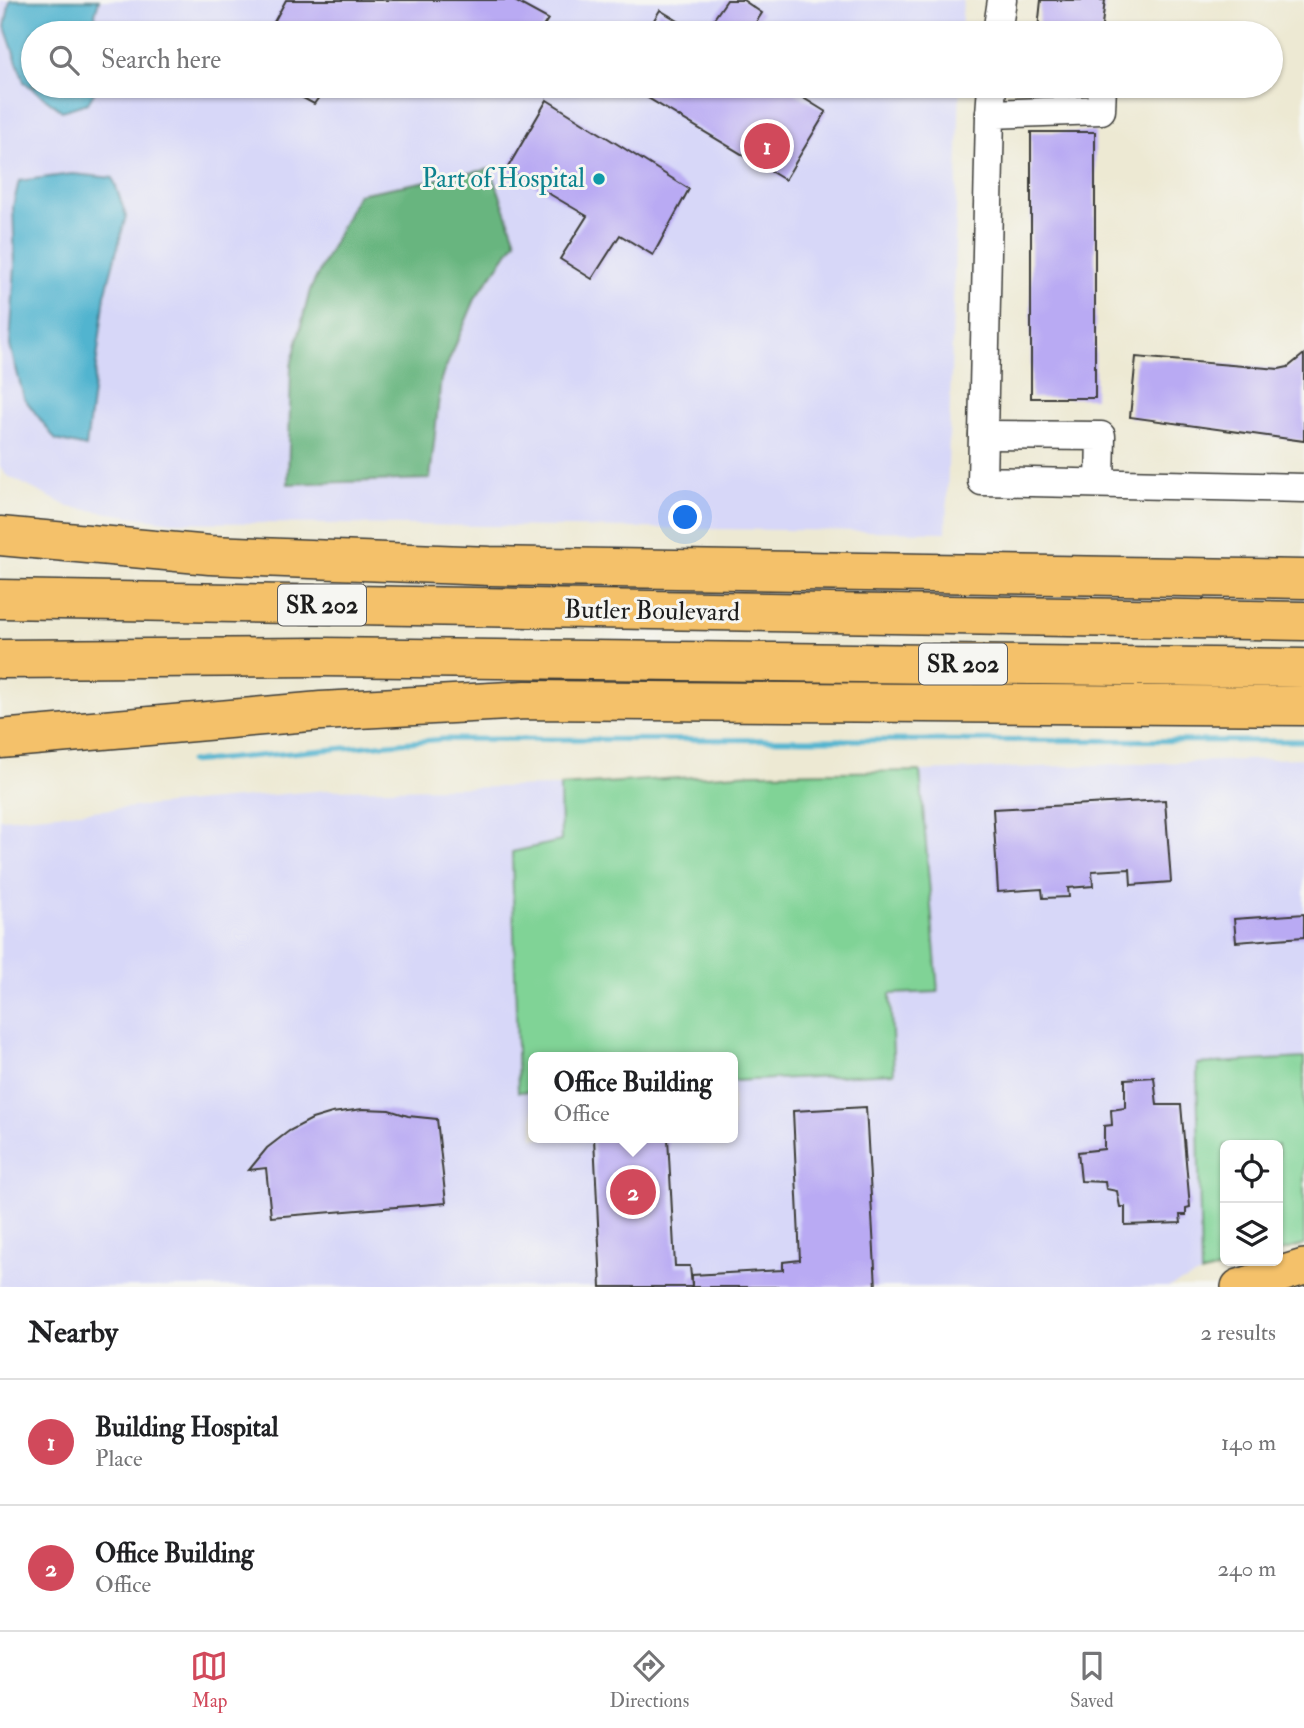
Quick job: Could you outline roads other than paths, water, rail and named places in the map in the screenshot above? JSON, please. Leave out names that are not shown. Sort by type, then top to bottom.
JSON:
[{"type":"highway","points":[[0,519],[59,541]]},
{"type":"highway","points":[[0,536],[210,555],[490,566],[1304,579]]},
{"type":"highway","points":[[0,552],[28,543],[59,541]]},
{"type":"highway","name":"Butler Boulevard","points":[[10,599],[1304,621]]},
{"type":"highway","name":"Butler Boulevard","points":[[9,659],[321,657],[1304,668]]},
{"type":"highway","points":[[0,739],[321,711],[526,700],[1304,706]]},
{"type":"highway","points":[[0,710],[17,718],[87,731]]},
{"type":"highway","points":[[0,756],[87,731]]},
{"type":"main road","points":[[1239,1287],[1304,1267]]},
{"type":"street","points":[[999,21],[1002,0]]},
{"type":"street","points":[[991,98],[982,481],[1304,488]]},
{"type":"street","points":[[990,114],[1101,110],[1102,98]]},
{"type":"street","points":[[983,435],[1101,436],[1100,484]]},
{"type":"water","points":[[10,0],[99,0],[96,21],[21,21],[21,73],[5,27]]},
{"type":"water","points":[[45,98],[91,98],[88,103],[62,111]]},
{"type":"water","points":[[72,174],[113,178],[126,216],[105,295],[86,447],[56,440],[24,398],[10,346],[15,265],[13,206],[19,181]]},
{"type":"waterway","points":[[190,762],[444,739],[1304,741]]},
{"type":"place","name":"Building Hospital","points":[[767,146]]},
{"type":"place","name":"Part of Hospital","points":[[599,179]]},
{"type":"place","name":"Office Building","points":[[633,1192]]}]
